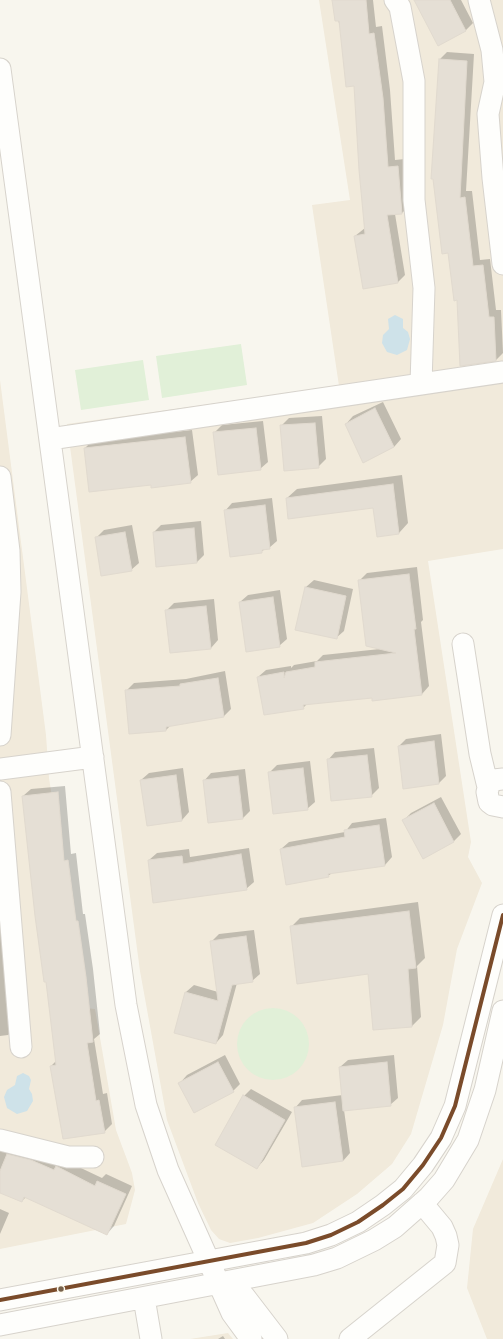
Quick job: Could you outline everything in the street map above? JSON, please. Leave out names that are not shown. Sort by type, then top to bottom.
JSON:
[{"type":"street","points":[[395,0],[400,7],[414,81],[414,200],[424,288],[421,384]]},
{"type":"street","points":[[479,0],[492,50],[495,82],[488,114],[493,178],[503,264]]},
{"type":"street","points":[[0,69],[6,158],[50,438],[126,1005],[146,1105],[168,1170],[232,1313],[251,1339]]},
{"type":"street","points":[[50,438],[503,372]]},
{"type":"street","points":[[0,477],[8,551],[10,592],[0,734]]},
{"type":"street","points":[[463,644],[480,754],[495,783],[486,792],[489,802],[498,807],[503,807]]},
{"type":"street","points":[[0,769],[93,757]]},
{"type":"street","points":[[0,792],[9,878],[21,1047]]},
{"type":"street","points":[[0,1300],[306,1243],[331,1235],[358,1222],[383,1205],[403,1188],[423,1165],[441,1138],[455,1106],[503,915]]},
{"type":"street","points":[[0,1325],[218,1284],[314,1264],[337,1258],[374,1240],[395,1227],[422,1203],[444,1180],[468,1140],[485,1090],[503,1011]]},
{"type":"street","points":[[0,1140],[68,1157],[93,1157]]},
{"type":"street","points":[[350,1339],[445,1263],[448,1245],[446,1236],[442,1227],[422,1203]]},
{"type":"street","points":[[218,1284],[244,1296],[277,1339]]},
{"type":"street","points":[[144,1298],[151,1339]]},
{"type":"shaded area","points":[[319,0],[503,0],[503,549],[428,561],[471,842],[468,857],[482,883],[457,949],[443,1025],[411,1134],[392,1164],[357,1194],[313,1223],[258,1238],[230,1243],[219,1239],[211,1230],[198,1203],[167,1120],[140,971],[67,424],[339,386],[312,205],[350,200]]},
{"type":"shaded area","points":[[395,315],[403,319],[403,328],[408,332],[410,339],[407,350],[397,355],[387,352],[382,343],[383,335],[389,329],[388,319]]},
{"type":"shaded area","points":[[0,380],[46,735],[49,778],[85,1008],[95,1009],[116,1130],[132,1173],[135,1190],[126,1224],[0,1249]]},
{"type":"shaded area","points":[[23,1073],[29,1076],[31,1080],[29,1089],[32,1094],[33,1101],[27,1111],[17,1114],[7,1108],[4,1097],[7,1090],[15,1085],[17,1076]]},
{"type":"shaded area","points":[[503,1159],[503,1339],[487,1339],[467,1288],[473,1229]]},
{"type":"shaded area","points":[[228,1333],[233,1339],[190,1339]]},
{"type":"green space","points":[[241,344],[247,385],[162,398],[156,356]]},
{"type":"green space","points":[[143,360],[149,400],[81,410],[75,370]]},
{"type":"green space","points":[[273,1008],[293,1014],[303,1024],[309,1044],[303,1064],[293,1074],[273,1080],[253,1074],[243,1064],[237,1044],[243,1024],[253,1014]]},
{"type":"building","points":[[332,0],[366,0],[369,34],[374,33],[383,98],[388,167],[398,166],[402,214],[387,215],[398,283],[363,289],[354,236],[365,234],[359,170],[354,86],[346,87],[339,21],[335,21]]},
{"type":"building","points":[[414,0],[450,0],[466,31],[438,46]]},
{"type":"building","points":[[439,59],[467,61],[460,198],[465,197],[473,266],[483,265],[489,317],[494,317],[496,361],[460,366],[457,300],[454,301],[448,253],[442,254],[433,179],[431,179]]},
{"type":"building","points":[[375,408],[394,447],[363,463],[345,424]]},
{"type":"building","points":[[315,423],[319,468],[284,471],[280,425]]},
{"type":"building","points":[[256,428],[261,470],[218,475],[213,432]]},
{"type":"building","points":[[185,437],[191,483],[151,488],[151,485],[89,492],[84,448]]},
{"type":"building","points":[[393,484],[399,534],[377,537],[373,508],[288,519],[286,498]]},
{"type":"building","points":[[265,505],[270,549],[262,550],[262,553],[230,557],[224,510]]},
{"type":"building","points":[[194,528],[197,563],[156,567],[153,532]]},
{"type":"building","points":[[125,532],[132,571],[101,576],[95,537]]},
{"type":"building","points":[[409,574],[422,695],[372,701],[372,698],[303,705],[304,709],[264,715],[257,677],[284,672],[284,678],[286,672],[315,667],[315,662],[396,653],[366,646],[358,580]]},
{"type":"building","points":[[305,587],[346,596],[337,639],[295,630]]},
{"type":"building","points":[[273,597],[280,647],[246,652],[239,602]]},
{"type":"building","points":[[206,606],[211,649],[170,653],[165,610]]},
{"type":"building","points":[[218,678],[224,717],[166,727],[166,731],[129,734],[125,690],[180,686],[180,684]]},
{"type":"building","points":[[434,741],[439,784],[403,789],[398,746]]},
{"type":"building","points":[[367,755],[372,797],[331,801],[327,759]]},
{"type":"building","points":[[303,768],[308,810],[273,814],[268,772]]},
{"type":"building","points":[[176,775],[182,821],[147,826],[140,780]]},
{"type":"building","points":[[238,776],[243,819],[208,823],[203,780]]},
{"type":"building","points":[[58,792],[64,861],[68,860],[76,921],[78,921],[86,977],[93,1042],[87,1043],[96,1101],[99,1100],[105,1133],[63,1139],[50,1066],[56,1065],[46,982],[44,982],[35,916],[22,796]]},
{"type":"building","points":[[434,803],[454,842],[423,859],[402,820]]},
{"type":"building","points":[[379,825],[385,866],[328,874],[329,877],[286,885],[280,849],[345,837],[344,830]]},
{"type":"building","points":[[241,854],[247,890],[153,903],[148,860],[182,856],[183,864]]},
{"type":"building","points":[[409,911],[416,968],[408,969],[412,1027],[373,1030],[368,974],[297,984],[290,926]]},
{"type":"building","points":[[246,936],[253,982],[232,985],[216,1044],[174,1033],[185,992],[218,1001],[210,941]]},
{"type":"building","points":[[218,1062],[234,1092],[194,1113],[178,1083]]},
{"type":"building","points":[[387,1062],[391,1106],[343,1111],[339,1067]]},
{"type":"building","points":[[243,1095],[285,1120],[257,1169],[215,1145]]},
{"type":"building","points":[[335,1102],[343,1161],[302,1167],[294,1107]]},
{"type":"building","points":[[7,1154],[31,1160],[54,1170],[56,1166],[95,1186],[97,1181],[126,1194],[107,1235],[24,1197],[22,1202],[0,1193],[0,1171]]},
{"type":"transit line","points":[[0,1300],[306,1243],[331,1235],[358,1222],[383,1205],[403,1189],[423,1165],[441,1138],[455,1106],[503,915]]}]
